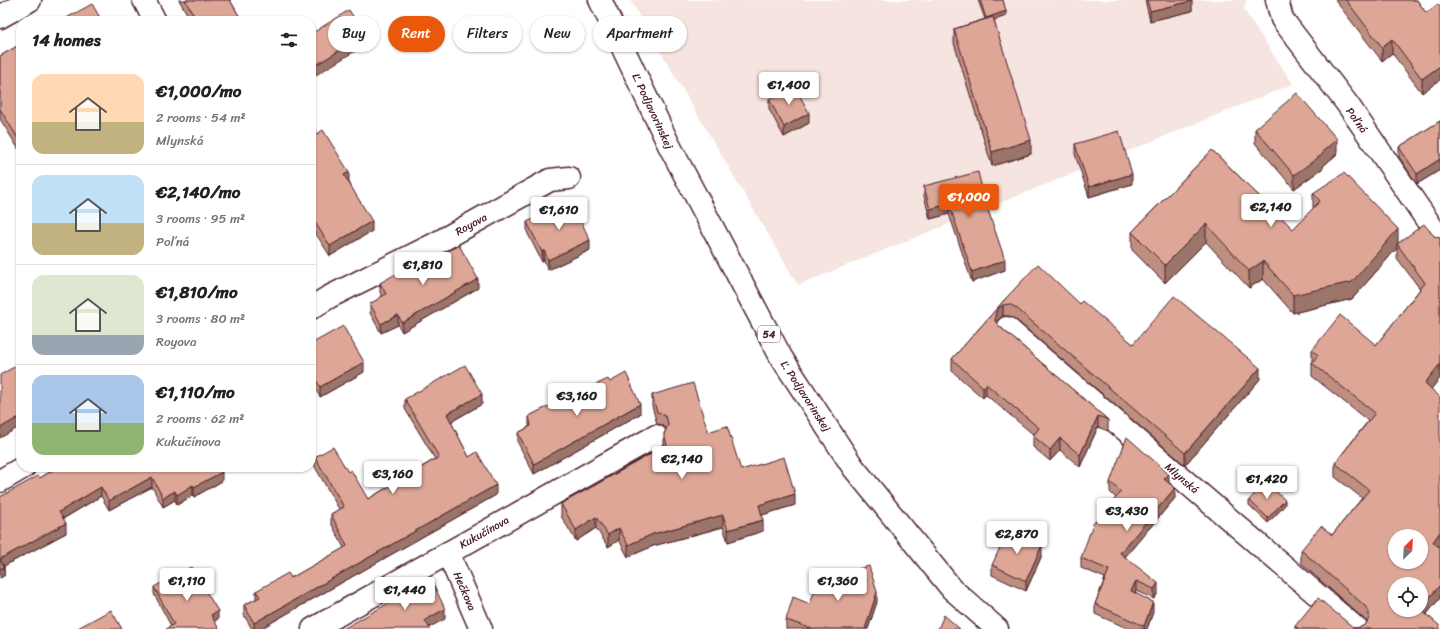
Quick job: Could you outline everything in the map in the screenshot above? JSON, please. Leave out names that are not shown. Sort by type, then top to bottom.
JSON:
[{"type":"street","points":[[0,17],[30,0]]},
{"type":"street","points":[[144,0],[152,16]]},
{"type":"street","name":"Ľ. Podjavorinskej","points":[[600,0],[669,145],[781,357],[853,467],[952,589],[997,629]]},
{"type":"street","name":"Poľná","points":[[1276,0],[1282,19],[1348,105],[1440,239]]},
{"type":"street","name":"Royova","points":[[316,303],[435,244],[550,180],[569,178]]},
{"type":"street","name":"Mlynská","points":[[1007,328],[1358,629]]},
{"type":"street","name":"Kukučínova","points":[[313,629],[656,436]]},
{"type":"street","points":[[0,481],[16,472]]},
{"type":"street","name":"Hečkova","points":[[448,553],[481,629]]},
{"type":"shaded area","points":[[630,0],[1246,0],[1244,10],[1293,84],[798,285],[661,52],[687,52],[687,16],[639,16]]},
{"type":"building","points":[[185,0],[230,0],[239,16],[194,16]]},
{"type":"building","points":[[980,0],[1003,0],[1006,11],[986,18]]},
{"type":"building","points":[[1147,0],[1191,0],[1192,1],[1150,11]]},
{"type":"building","points":[[1346,0],[1417,0],[1426,13],[1438,4],[1440,7],[1440,66],[1422,79],[1392,39],[1382,47]]},
{"type":"building","points":[[92,4],[99,16],[70,16]]},
{"type":"building","points":[[349,10],[353,16],[340,16]]},
{"type":"building","points":[[993,17],[1031,140],[992,152],[954,29]]},
{"type":"building","points":[[328,23],[328,52],[337,52],[316,65],[316,31]]},
{"type":"building","points":[[16,47],[16,135],[0,109],[0,56]]},
{"type":"building","points":[[794,85],[809,113],[784,127],[769,99]]},
{"type":"building","points":[[1297,93],[1337,139],[1322,152],[1323,154],[1294,175],[1255,129]]},
{"type":"building","points":[[1440,121],[1440,159],[1417,174],[1399,147]]},
{"type":"building","points":[[323,130],[349,172],[344,175],[372,221],[330,246],[316,224],[316,132],[317,134]]},
{"type":"building","points":[[1119,131],[1132,174],[1089,187],[1075,144]]},
{"type":"building","points":[[1212,150],[1293,229],[1320,201],[1313,193],[1344,173],[1398,229],[1352,282],[1293,295],[1263,261],[1249,271],[1206,224],[1165,265],[1132,232]]},
{"type":"building","points":[[978,172],[985,201],[1005,260],[972,272],[949,204],[930,209],[924,186]]},
{"type":"building","points":[[571,201],[590,240],[548,260],[544,250],[542,252],[527,222]]},
{"type":"building","points":[[1424,224],[1434,236],[1440,238],[1440,364],[1425,383],[1440,397],[1440,532],[1433,542],[1440,548],[1440,585],[1428,600],[1428,577],[1388,577],[1388,617],[1428,616],[1440,626],[1440,629],[1299,629],[1295,626],[1318,598],[1354,628],[1361,627],[1366,624],[1369,618],[1369,612],[1365,606],[1301,550],[1321,526],[1332,535],[1369,490],[1335,463],[1375,413],[1312,363],[1318,355],[1312,350],[1340,315],[1376,345],[1425,283],[1397,244]]},
{"type":"building","points":[[459,245],[478,279],[402,323],[398,315],[381,324],[370,304],[386,294],[380,283],[422,259],[425,264]]},
{"type":"building","points":[[1038,264],[1080,304],[1082,301],[1133,344],[1174,296],[1260,368],[1185,453],[1015,307],[1009,304],[1003,305],[998,308],[995,315],[995,321],[999,326],[1108,420],[1098,416],[1080,455],[1060,438],[1050,450],[1033,436],[1039,428],[986,384],[983,387],[952,359],[1007,297]]},
{"type":"building","points":[[343,326],[364,362],[320,387],[316,380],[316,341]]},
{"type":"building","points":[[465,365],[482,394],[447,414],[469,457],[477,452],[496,485],[254,623],[244,605],[260,597],[256,591],[288,573],[291,578],[347,546],[331,514],[344,507],[316,456],[333,447],[348,472],[351,470],[368,499],[439,457],[405,399]]},
{"type":"building","points":[[16,366],[16,419],[0,428],[0,375]]},
{"type":"building","points":[[626,373],[640,404],[534,464],[518,433],[531,426],[529,416],[581,390],[582,391],[608,379],[610,382]]},
{"type":"building","points":[[693,383],[708,432],[727,426],[741,470],[784,457],[795,494],[759,505],[763,520],[728,530],[723,515],[653,534],[628,545],[619,528],[608,535],[596,517],[576,530],[561,504],[667,445],[664,434],[668,425],[667,419],[663,414],[657,412],[652,395]]},
{"type":"building","points":[[1127,437],[1169,474],[1164,479],[1175,488],[1120,553],[1158,583],[1154,589],[1136,581],[1131,591],[1153,602],[1144,626],[1095,604],[1109,570],[1081,558],[1093,524],[1121,492],[1110,482]]},
{"type":"building","points":[[50,472],[222,472],[194,487],[193,485],[177,495],[175,491],[163,498],[152,477],[109,501],[101,487],[59,512],[66,523],[0,559],[0,497],[38,476],[40,478]]},
{"type":"building","points":[[1266,482],[1285,500],[1268,518],[1249,500]]},
{"type":"building","points":[[1008,530],[1042,545],[1026,581],[992,565]]},
{"type":"building","points":[[0,559],[4,567],[0,569]]},
{"type":"building","points":[[869,566],[877,592],[865,629],[813,629],[786,620],[793,597],[810,604],[818,580]]},
{"type":"building","points":[[191,567],[218,611],[211,615],[219,629],[166,629],[174,624],[154,587]]},
{"type":"building","points":[[431,579],[445,609],[425,620],[430,629],[343,629]]},
{"type":"building","points":[[111,610],[122,629],[76,629]]},
{"type":"building","points":[[944,615],[960,629],[938,629]]}]
